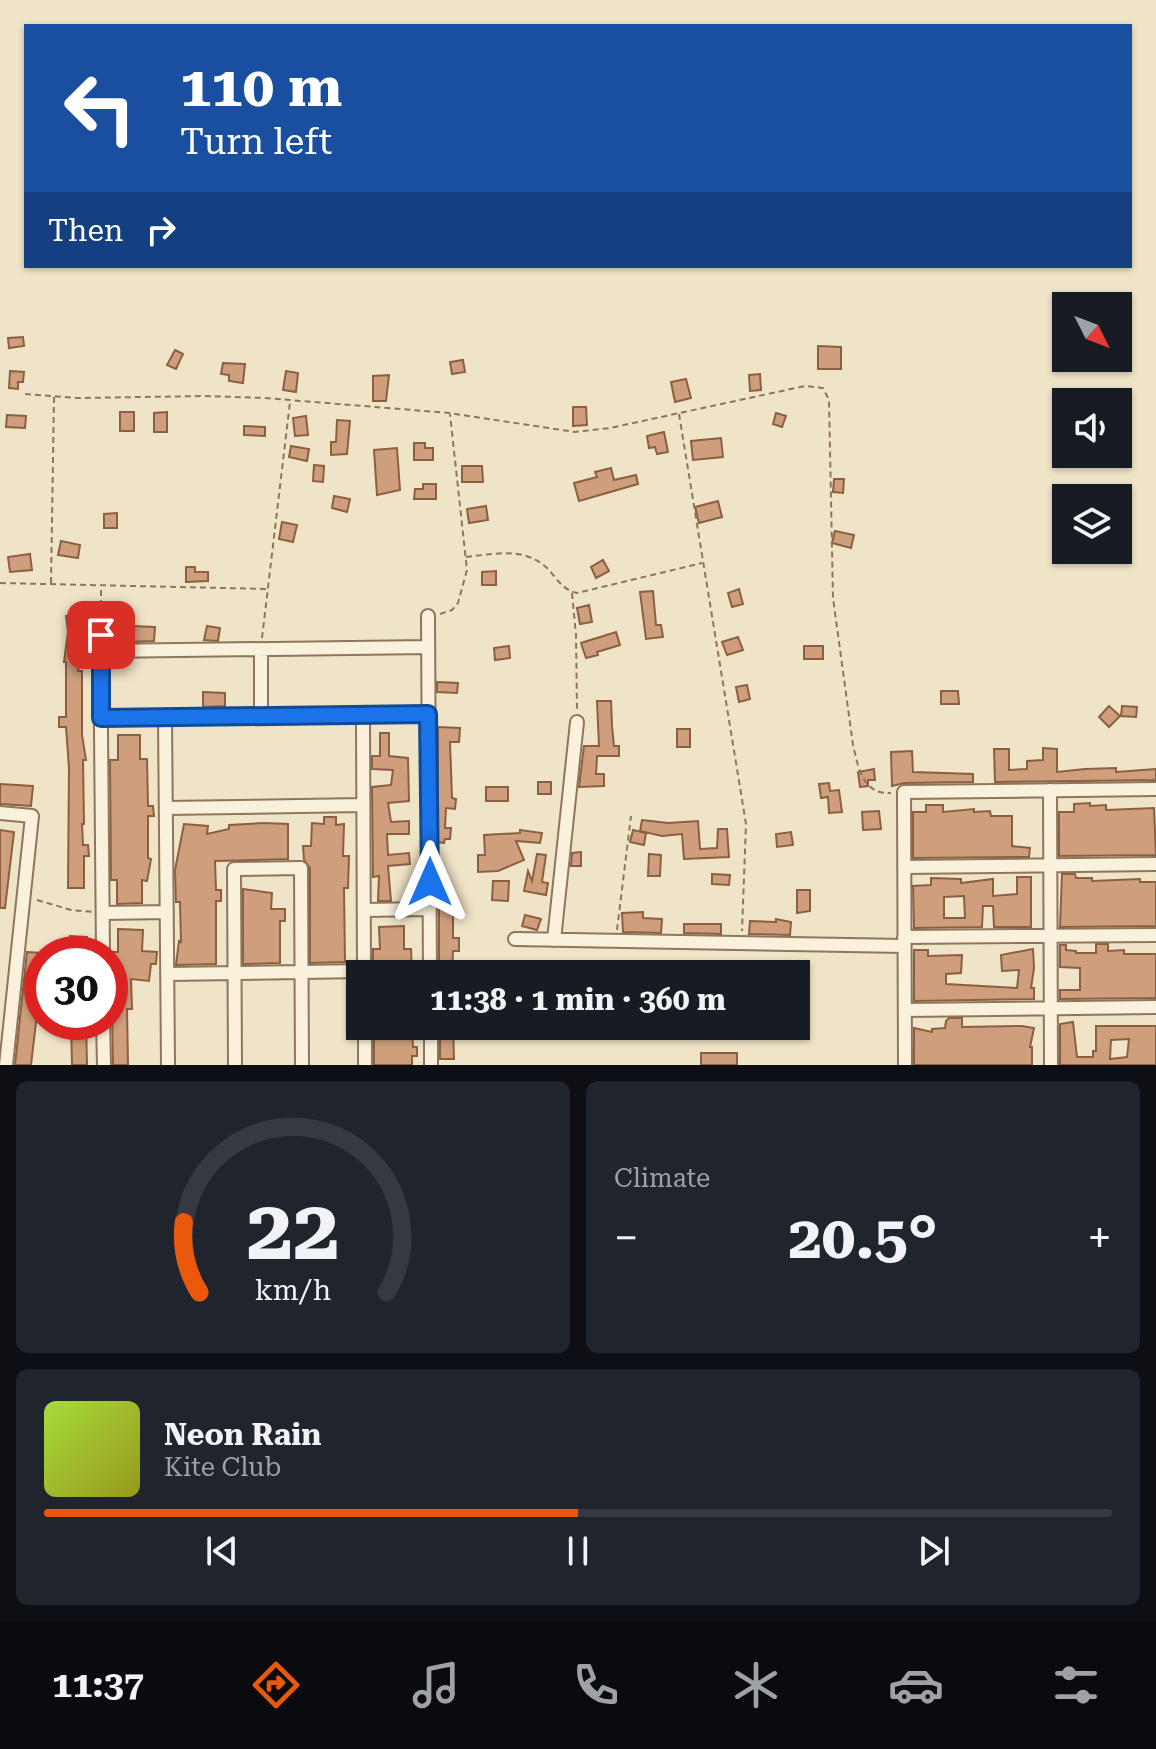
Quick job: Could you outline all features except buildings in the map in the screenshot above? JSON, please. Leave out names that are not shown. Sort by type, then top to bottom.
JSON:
[{"type":"street","points":[[428,616],[430,960]]},
{"type":"street","points":[[100,619],[103,936]]},
{"type":"street","points":[[101,651],[428,647]]},
{"type":"street","points":[[261,649],[261,716]]},
{"type":"street","points":[[363,714],[364,960]]},
{"type":"street","points":[[101,718],[428,714]]},
{"type":"street","points":[[165,717],[168,1065]]},
{"type":"street","points":[[554,940],[577,722]]},
{"type":"street","points":[[905,1065],[904,792],[1156,789]]},
{"type":"street","points":[[1050,790],[1051,1065]]},
{"type":"street","points":[[166,808],[363,805]]},
{"type":"street","points":[[0,813],[32,816],[24,897],[7,997],[6,1065]]},
{"type":"street","points":[[904,867],[1156,864]]},
{"type":"street","points":[[235,1065],[234,869],[301,868],[302,1065]]},
{"type":"street","points":[[364,910],[430,909]]},
{"type":"street","points":[[103,913],[167,912]]},
{"type":"street","points":[[515,939],[904,942],[1156,935]]},
{"type":"street","points":[[167,974],[346,973]]},
{"type":"street","points":[[905,1010],[1156,1007]]},
{"type":"street","points":[[103,1040],[104,1065]]},
{"type":"street","points":[[365,1040],[365,1065]]},
{"type":"street","points":[[431,1040],[431,1065]]},
{"type":"path","points":[[25,394],[205,396],[290,401],[449,413],[575,432],[610,428],[805,386],[826,390],[829,400],[833,598],[853,745],[862,777],[873,789],[884,793],[904,792]]},
{"type":"path","points":[[51,584],[54,396]]},
{"type":"path","points":[[261,649],[290,401]]},
{"type":"path","points":[[428,616],[452,610],[466,582],[466,557],[449,413]]},
{"type":"path","points":[[679,413],[746,824],[742,943]]},
{"type":"path","points":[[466,557],[516,553],[540,563],[577,593],[703,563]]},
{"type":"path","points":[[0,583],[268,589]]},
{"type":"path","points":[[100,619],[101,586]]},
{"type":"path","points":[[572,592],[577,722]]},
{"type":"path","points":[[615,941],[631,816]]},
{"type":"path","points":[[24,897],[71,910],[103,913]]},
{"type":"route","points":[[101,635],[101,718],[428,714],[430,882]]}]
